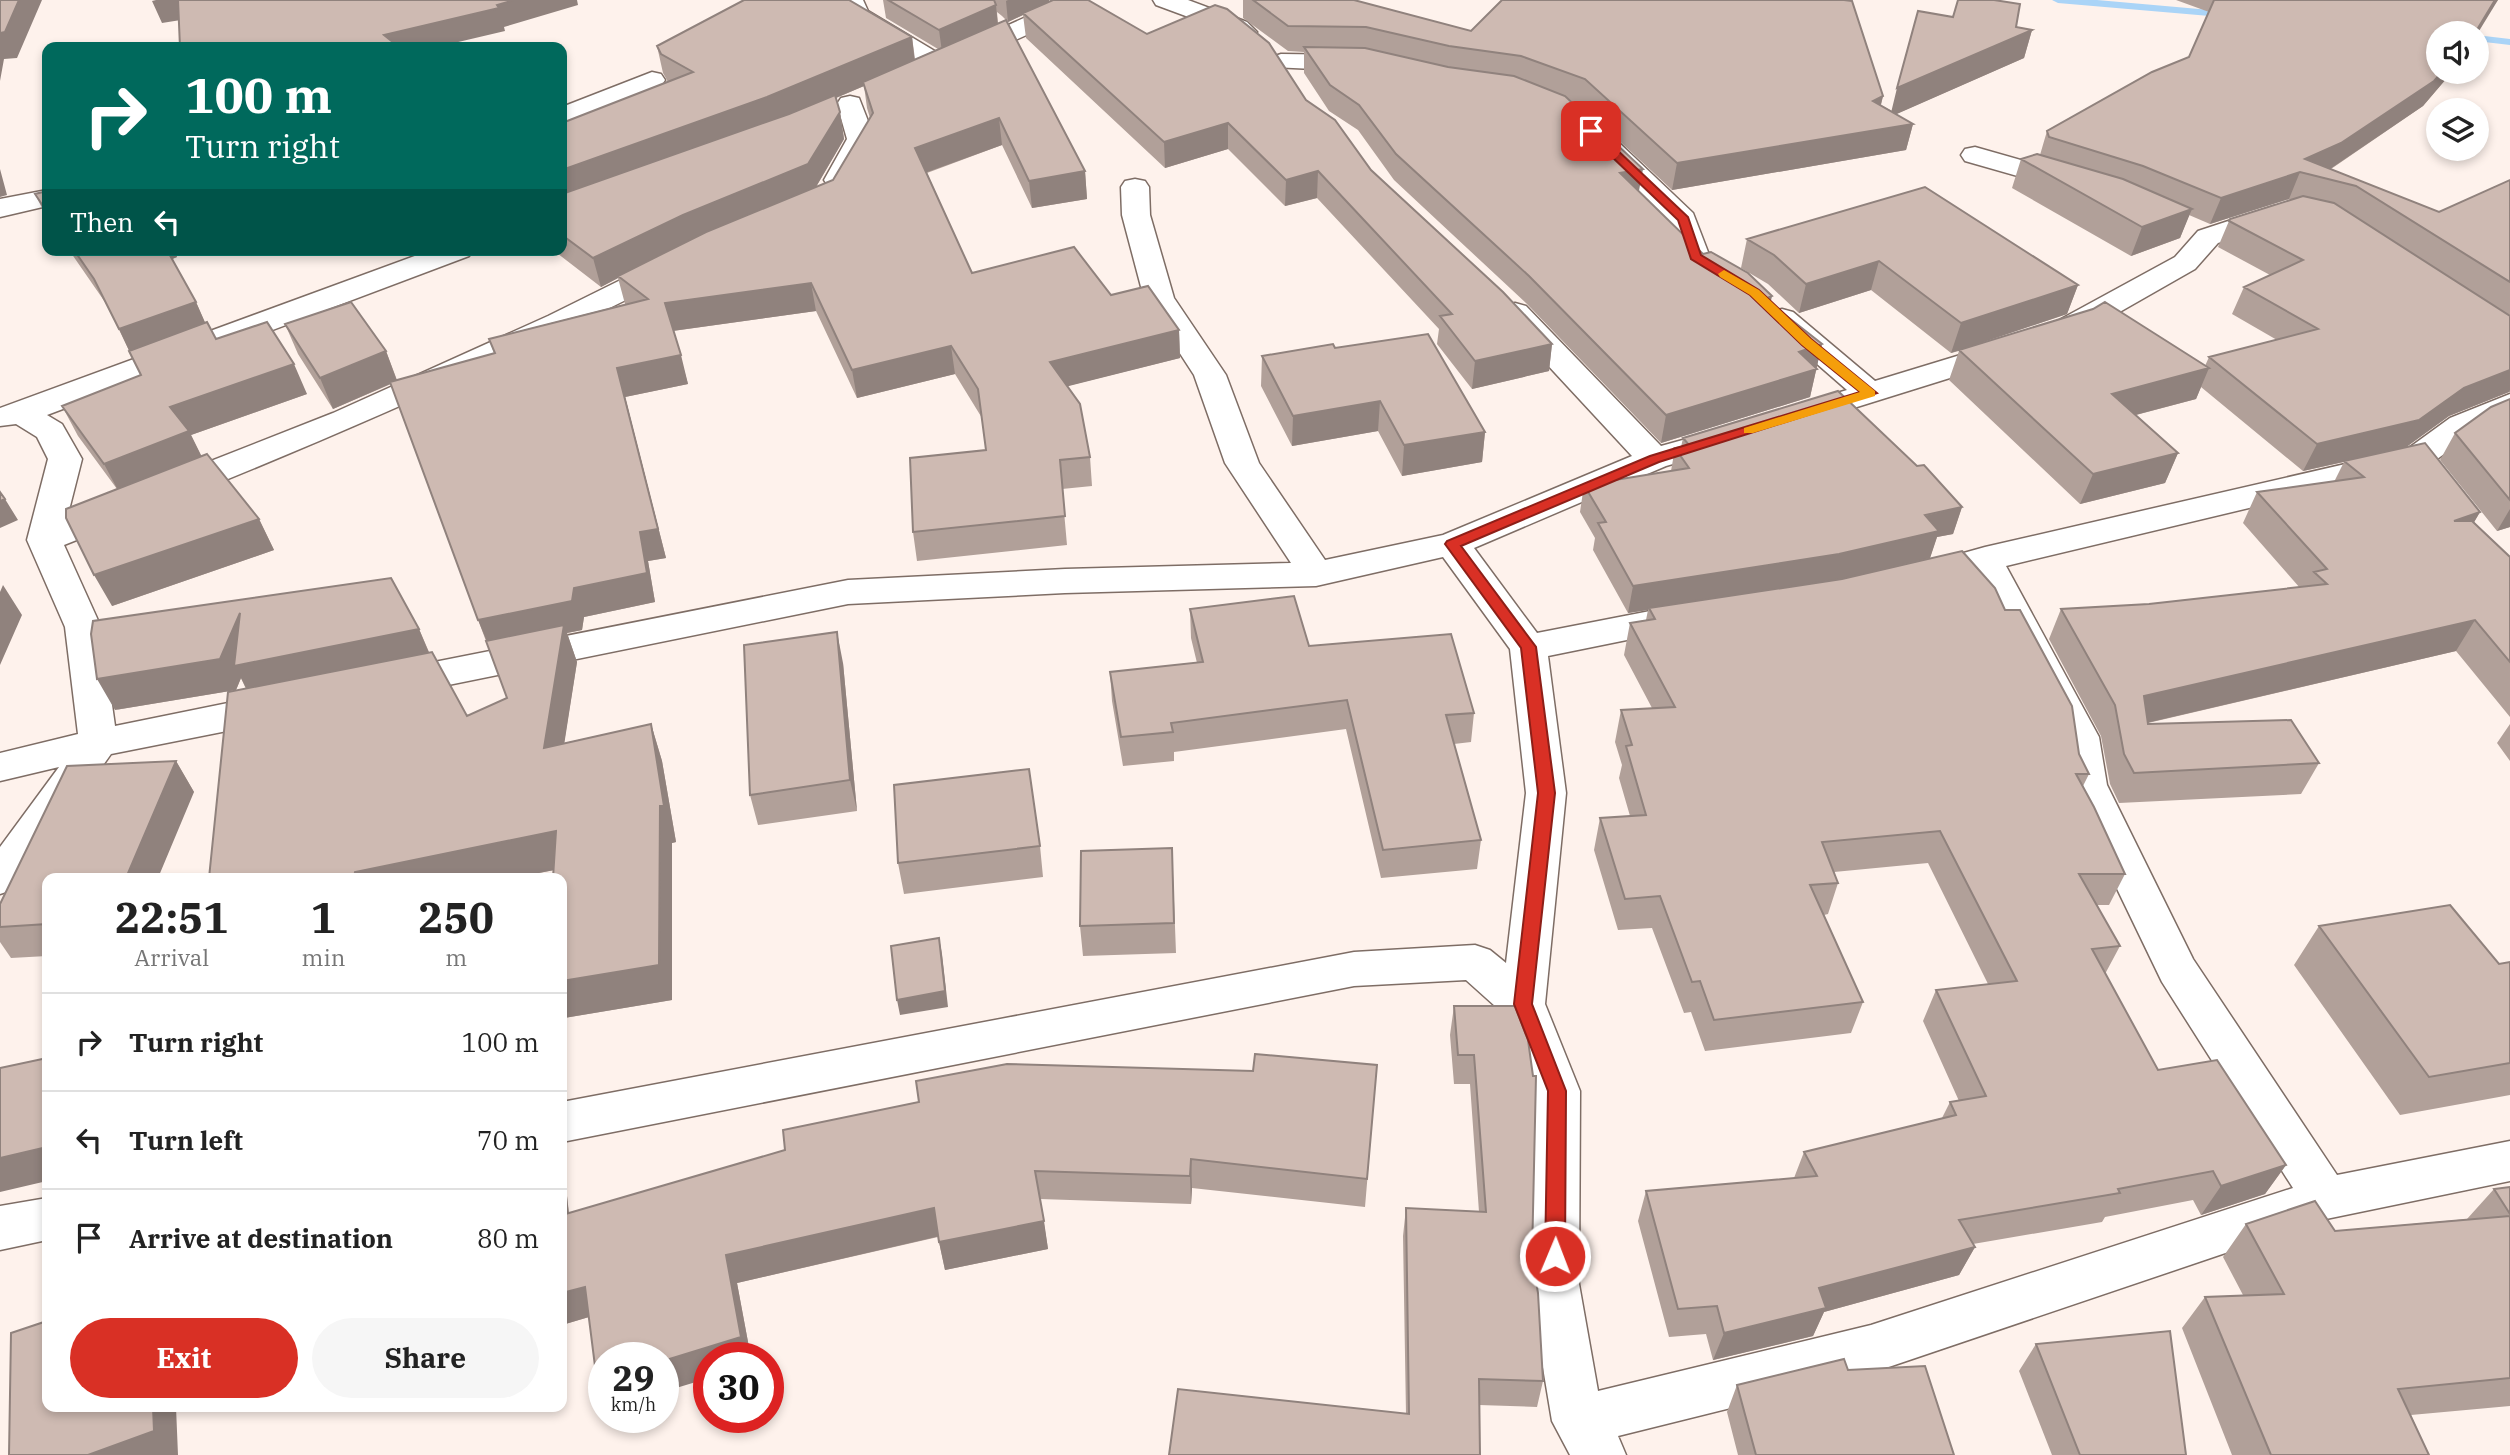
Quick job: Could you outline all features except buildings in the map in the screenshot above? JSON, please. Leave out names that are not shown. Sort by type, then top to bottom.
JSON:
[{"type":"street","points":[[851,0],[857,15],[939,64]]},
{"type":"street","points":[[906,79],[1053,14],[1073,0]]},
{"type":"street","points":[[1166,0],[1238,27],[1288,73],[1364,63],[1388,69]]},
{"type":"street","points":[[567,114],[652,80]]},
{"type":"street","points":[[817,205],[826,200],[861,139],[850,104]]},
{"type":"street","points":[[1582,123],[1684,219],[1695,257],[1753,293],[1807,342],[1870,393]]},
{"type":"street","points":[[1975,155],[2092,189]]},
{"type":"street","points":[[1135,187],[1136,215],[1159,298],[1210,375],[1242,463],[1317,574]]},
{"type":"street","points":[[0,208],[42,199]]},
{"type":"street","points":[[357,691],[848,592],[1065,581],[1317,574],[1452,544],[1654,459],[2070,329],[2185,262],[2197,231],[2290,210],[2301,212]]},
{"type":"street","points":[[10,415],[443,256]]},
{"type":"street","points":[[44,540],[345,420],[559,323],[690,257]]},
{"type":"street","points":[[1493,292],[1654,459]]},
{"type":"street","points":[[1887,584],[1955,569],[1985,559],[2425,469],[2462,425],[2510,404]]},
{"type":"street","points":[[0,878],[98,743],[83,627],[44,540],[65,459],[50,431],[10,415]]},
{"type":"street","points":[[1452,544],[1528,647],[1546,793],[1523,1004]]},
{"type":"street","points":[[1985,559],[2080,737],[2087,785],[2177,970],[2326,1198]]},
{"type":"street","points":[[1528,647],[1716,612]]},
{"type":"street","points":[[0,767],[98,743],[316,699]]},
{"type":"street","points":[[567,1121],[1354,969],[1475,962],[1523,1004],[1557,1091],[1554,1284],[1589,1438],[1871,1349],[2326,1198],[2510,1161]]},
{"type":"street","points":[[0,1228],[42,1220]]},
{"type":"waterway","points":[[2058,0],[2233,15]]},
{"type":"waterway","points":[[2489,40],[2510,42]]},
{"type":"slow traffic","points":[[1724,274],[1755,292],[1807,342],[1870,393],[1748,431]]},
{"type":"route","points":[[1555,1256],[1557,1091],[1523,1004],[1546,793],[1528,647],[1452,544],[1654,459],[1870,393],[1807,342],[1755,292],[1695,257],[1684,219],[1591,131]]}]
